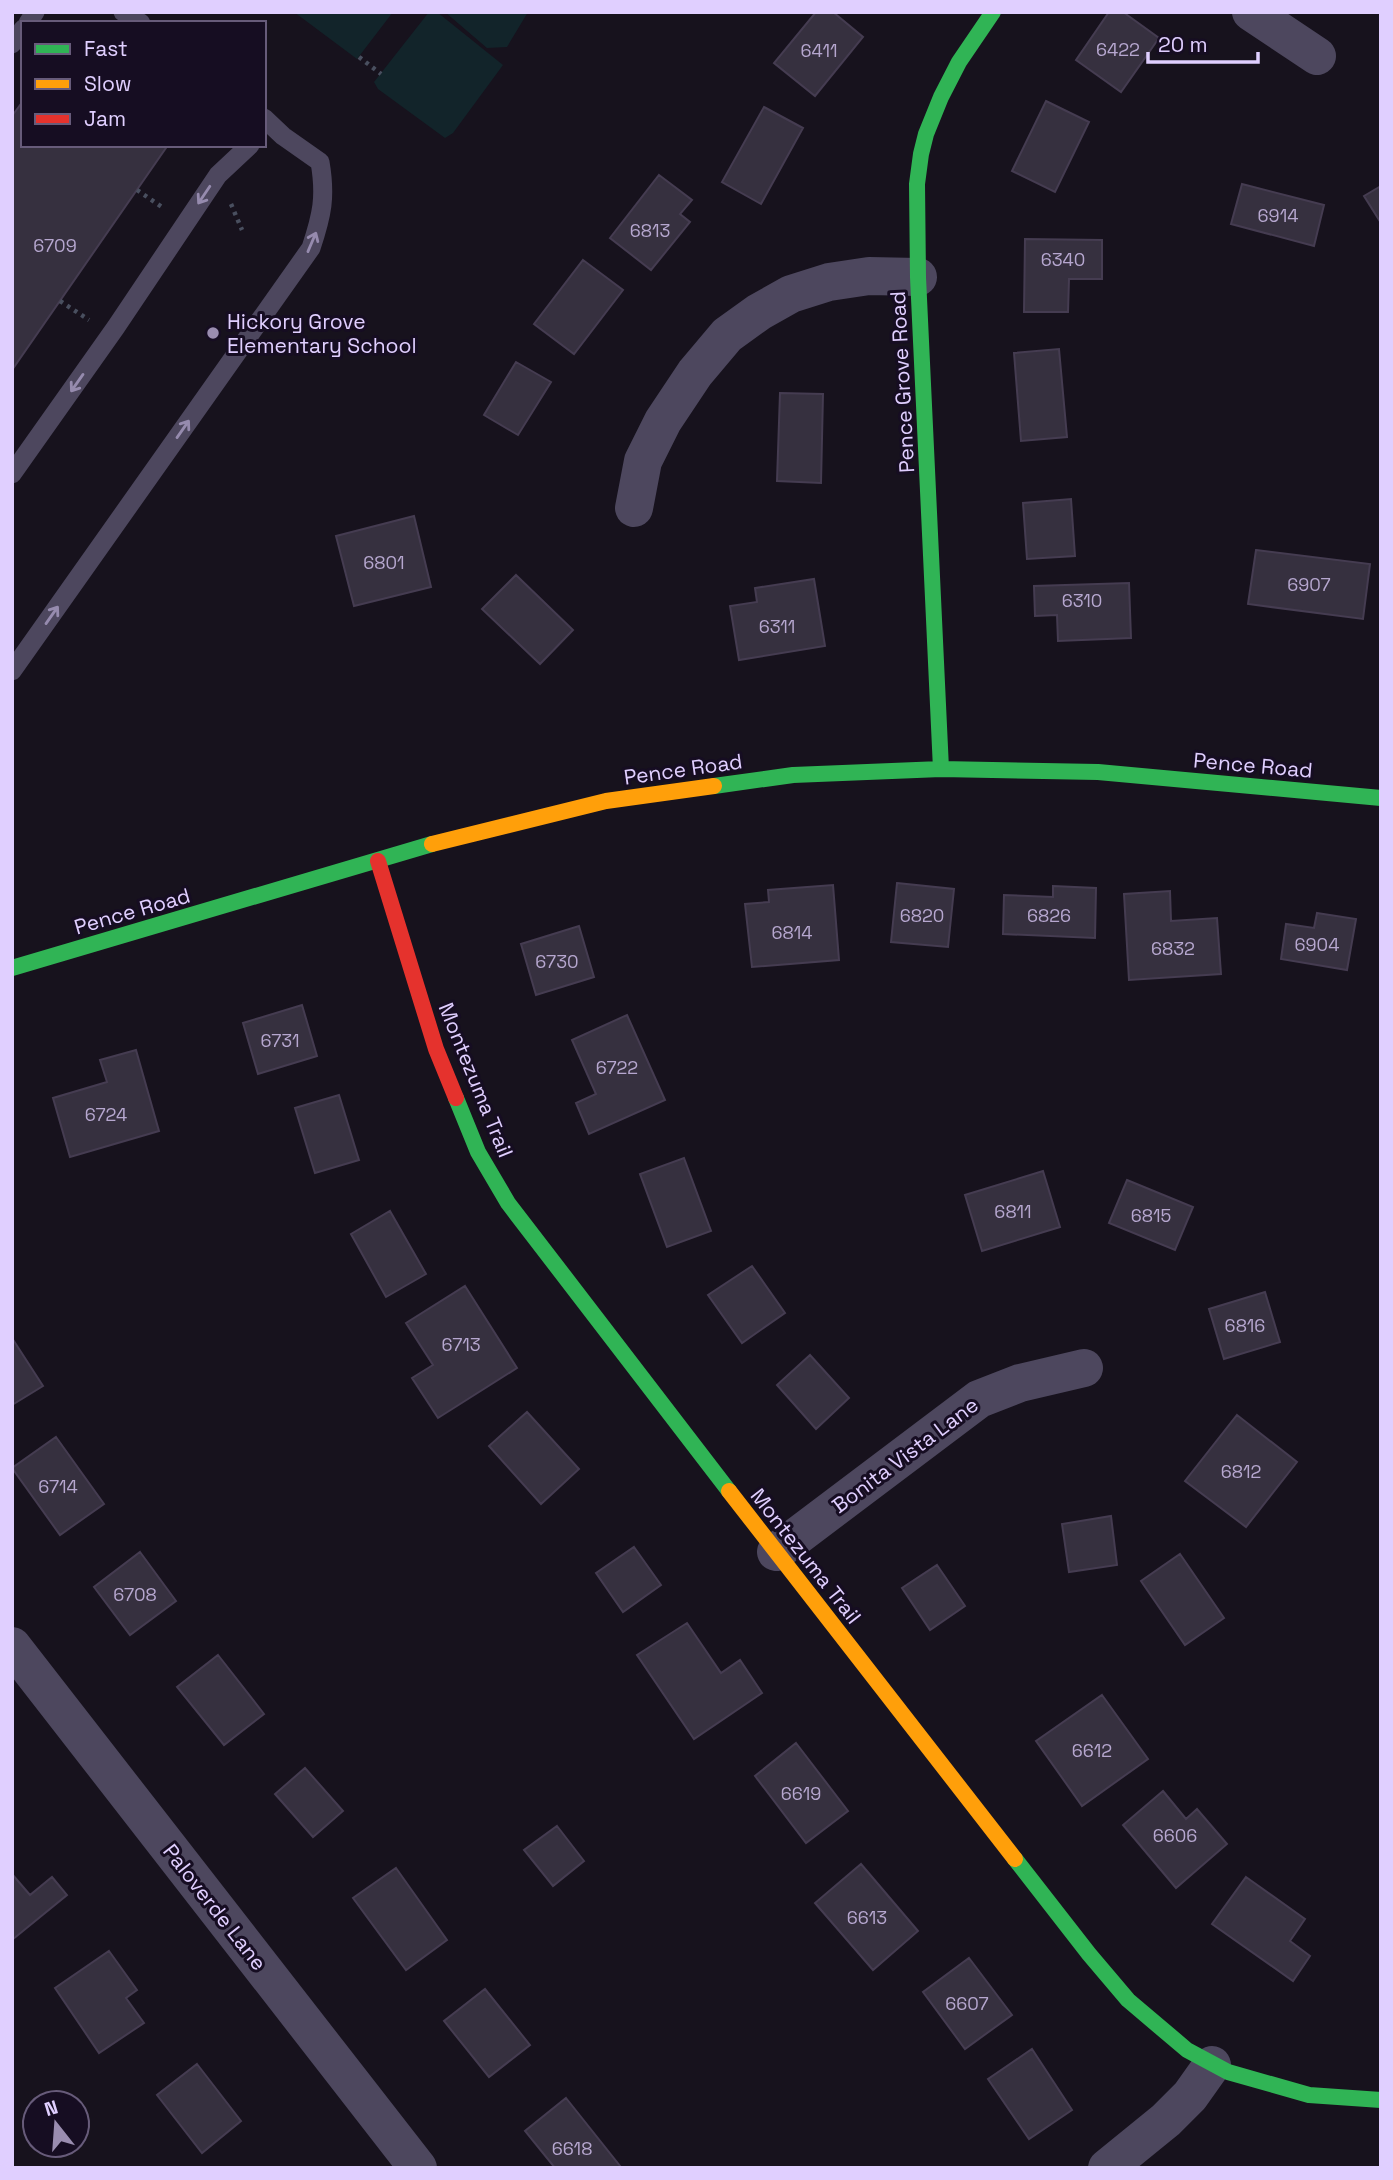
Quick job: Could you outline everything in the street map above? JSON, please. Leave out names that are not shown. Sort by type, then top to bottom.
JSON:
[{"type":"street","name":"Pence Grove Road","points":[[941,769],[917,208],[921,155],[935,107],[960,58],[993,12]]},
{"type":"street","points":[[1251,12],[1317,56]]},
{"type":"street","points":[[634,508],[643,461],[663,421],[695,373],[727,335],[759,312],[791,294],[829,282],[869,276],[918,277]]},
{"type":"street","name":"Pence Road","points":[[12,968],[378,862],[453,837],[606,801],[793,775],[941,769],[1098,772],[1381,799]]},
{"type":"street","name":"Montezuma Trail","points":[[378,862],[436,1049],[478,1152],[508,1203],[1080,1943],[1128,2000],[1186,2050],[1212,2065],[1309,2095],[1381,2100]]},
{"type":"street","name":"Bonita Vista Lane","points":[[776,1552],[979,1399],[1020,1383],[1084,1368]]},
{"type":"street","name":"Paloverde Lane","points":[[12,1646],[418,2168]]},
{"type":"street","points":[[1107,2168],[1166,2120],[1190,2096],[1212,2065]]},
{"type":"lane","points":[[12,671],[310,248],[321,215],[323,184],[320,162],[273,136]]},
{"type":"lane","points":[[12,474],[116,327],[218,175],[248,147]]},
{"type":"path","points":[[359,57],[380,74]]},
{"type":"path","points":[[137,190],[164,208]]},
{"type":"path","points":[[60,301],[97,326]]},
{"type":"shaded area","points":[[294,12],[393,12],[357,59]]},
{"type":"shaded area","points":[[429,12],[437,12],[503,65],[453,133],[445,138],[378,89],[374,82]]},
{"type":"shaded area","points":[[445,12],[528,12],[507,47],[487,48]]},
{"type":"building","points":[[816,12],[833,12],[863,37],[815,96],[774,63]]},
{"type":"building","points":[[1109,12],[1123,12],[1159,38],[1121,92],[1076,60]]},
{"type":"building","points":[[1046,101],[1089,122],[1055,192],[1012,171]]},
{"type":"building","points":[[21,104],[21,147],[167,147],[12,370],[12,116]]},
{"type":"building","points":[[764,107],[803,128],[761,204],[722,182]]},
{"type":"building","points":[[659,175],[692,200],[680,214],[690,222],[651,270],[610,238]]},
{"type":"building","points":[[1242,184],[1324,205],[1314,246],[1231,224]]},
{"type":"building","points":[[1381,186],[1381,223],[1364,196]]},
{"type":"building","points":[[1025,239],[1102,240],[1102,279],[1069,279],[1068,312],[1024,312]]},
{"type":"building","points":[[583,260],[623,290],[574,354],[534,324]]},
{"type":"building","points":[[1059,349],[1067,437],[1021,441],[1014,353]]},
{"type":"building","points":[[516,362],[551,382],[518,435],[484,415]]},
{"type":"building","points":[[780,393],[823,394],[821,483],[777,481]]},
{"type":"building","points":[[1071,499],[1075,556],[1027,559],[1023,503]]},
{"type":"building","points":[[414,516],[431,587],[354,606],[336,536]]},
{"type":"building","points":[[1256,550],[1370,564],[1363,619],[1248,604]]},
{"type":"building","points":[[516,575],[573,630],[540,664],[482,609]]},
{"type":"building","points":[[814,579],[825,646],[739,660],[730,606],[757,602],[755,588]]},
{"type":"building","points":[[1129,583],[1131,638],[1058,641],[1057,615],[1035,616],[1034,586]]},
{"type":"building","points":[[897,883],[954,889],[948,947],[891,942]]},
{"type":"building","points":[[833,885],[839,960],[752,967],[745,904],[769,902],[768,890]]},
{"type":"building","points":[[1053,886],[1096,888],[1095,938],[1003,934],[1004,895],[1053,897]]},
{"type":"building","points":[[1170,891],[1171,921],[1217,918],[1221,974],[1129,980],[1124,894]]},
{"type":"building","points":[[1317,913],[1356,919],[1347,970],[1281,959],[1286,924],[1314,928]]},
{"type":"building","points":[[579,926],[594,977],[536,995],[521,944]]},
{"type":"building","points":[[302,1005],[317,1056],[258,1074],[243,1023]]},
{"type":"building","points":[[627,1015],[665,1100],[589,1134],[576,1103],[596,1094],[572,1040]]},
{"type":"building","points":[[136,1050],[159,1131],[70,1157],[53,1098],[107,1082],[100,1060]]},
{"type":"building","points":[[339,1095],[359,1160],[315,1173],[295,1108]]},
{"type":"building","points":[[684,1158],[711,1231],[667,1247],[640,1174]]},
{"type":"building","points":[[1043,1171],[1060,1227],[982,1251],[965,1195]]},
{"type":"building","points":[[1127,1180],[1193,1207],[1175,1250],[1109,1223]]},
{"type":"building","points":[[390,1211],[426,1274],[386,1297],[351,1234]]},
{"type":"building","points":[[752,1266],[785,1313],[742,1343],[708,1295]]},
{"type":"building","points":[[465,1286],[517,1368],[438,1418],[412,1378],[433,1365],[406,1323]]},
{"type":"building","points":[[1265,1292],[1280,1342],[1224,1359],[1209,1309]]},
{"type":"building","points":[[12,1338],[43,1386],[12,1405]]},
{"type":"building","points":[[810,1355],[849,1398],[816,1429],[777,1385]]},
{"type":"building","points":[[527,1412],[579,1469],[541,1504],[489,1446]]},
{"type":"building","points":[[1237,1415],[1297,1462],[1246,1527],[1185,1481]]},
{"type":"building","points":[[56,1437],[104,1504],[60,1535],[12,1468]]},
{"type":"building","points":[[1111,1516],[1117,1565],[1069,1572],[1062,1524]]},
{"type":"building","points":[[634,1547],[661,1585],[623,1612],[596,1573]]},
{"type":"building","points":[[140,1552],[176,1601],[130,1635],[94,1587]]},
{"type":"building","points":[[1180,1554],[1224,1618],[1185,1645],[1141,1581]]},
{"type":"building","points":[[937,1565],[965,1606],[930,1630],[902,1588]]},
{"type":"building","points":[[687,1623],[721,1673],[740,1660],[762,1693],[694,1739],[637,1655]]},
{"type":"building","points":[[218,1655],[264,1714],[224,1745],[177,1687]]},
{"type":"building","points":[[1102,1695],[1148,1759],[1082,1806],[1036,1741]]},
{"type":"building","points":[[796,1743],[848,1811],[806,1843],[755,1776]]},
{"type":"building","points":[[305,1768],[343,1811],[313,1837],[275,1794]]},
{"type":"building","points":[[1163,1791],[1186,1819],[1197,1809],[1227,1844],[1176,1888],[1123,1825]]},
{"type":"building","points":[[557,1826],[584,1861],[553,1886],[524,1850]]},
{"type":"building","points":[[861,1864],[918,1931],[873,1970],[815,1903]]},
{"type":"building","points":[[396,1868],[447,1940],[406,1970],[353,1898]]},
{"type":"building","points":[[12,1874],[30,1895],[52,1877],[67,1895],[12,1940]]},
{"type":"building","points":[[1246,1877],[1305,1919],[1290,1941],[1310,1956],[1293,1981],[1212,1924]]},
{"type":"building","points":[[109,1951],[137,1990],[126,1998],[144,2023],[99,2053],[55,1988]]},
{"type":"building","points":[[969,1958],[1012,2015],[965,2049],[923,1992]]},
{"type":"building","points":[[485,1989],[530,2045],[489,2077],[444,2021]]},
{"type":"building","points":[[1032,2049],[1072,2110],[1029,2139],[988,2079]]},
{"type":"building","points":[[197,2064],[241,2121],[202,2153],[157,2095]]},
{"type":"building","points":[[566,2098],[620,2166],[618,2168],[555,2168],[525,2131]]},
{"type":"traffic: fast","points":[[941,769],[918,277],[917,184],[926,134],[941,97],[959,62],[993,12]]},
{"type":"traffic: fast","points":[[714,786],[793,775],[941,769],[1098,772],[1381,798]]},
{"type":"traffic: fast","points":[[12,968],[432,844]]},
{"type":"traffic: fast","points":[[456,1098],[478,1152],[508,1203],[729,1491]]},
{"type":"traffic: fast","points":[[1015,1859],[1128,2000],[1187,2050],[1228,2072],[1309,2095],[1381,2100]]},
{"type":"traffic: slow","points":[[432,844],[606,801],[714,786]]},
{"type":"traffic: slow","points":[[729,1491],[1015,1859]]},
{"type":"traffic: jam","points":[[378,861],[436,1049],[456,1098]]},
{"type":"place","name":"Hickory Grove Elementary School","points":[[213,333]]}]
